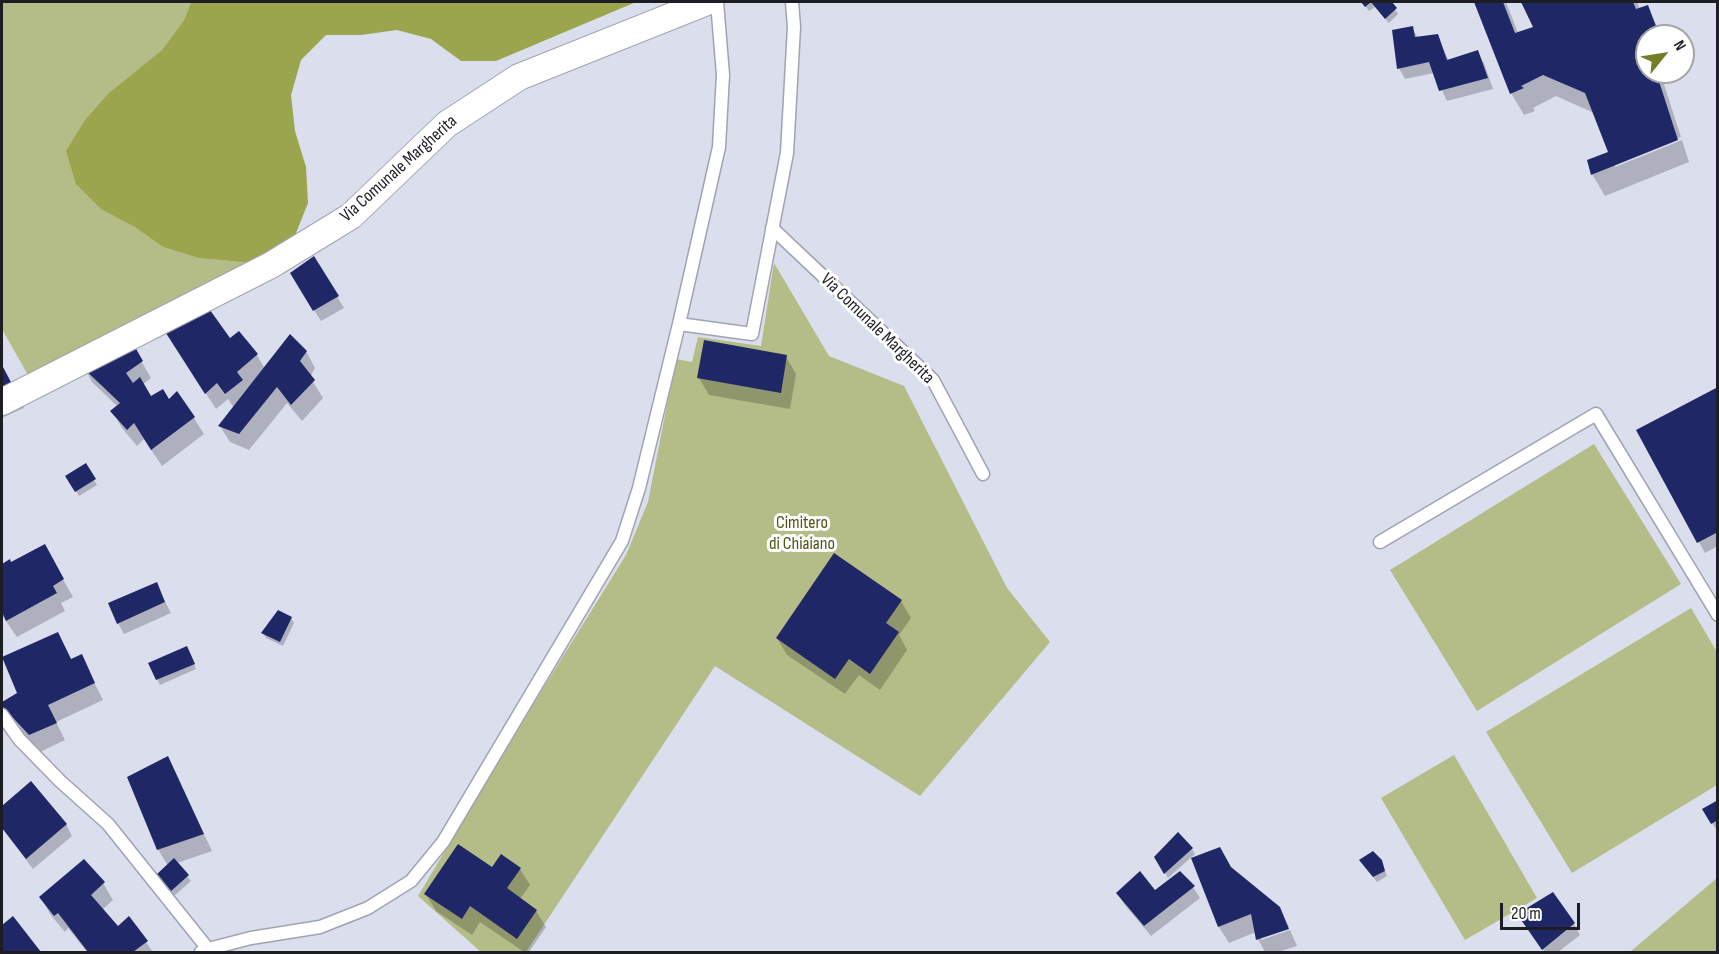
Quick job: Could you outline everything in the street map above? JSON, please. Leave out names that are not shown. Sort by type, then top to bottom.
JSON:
[{"type":"street","name":"Via Comunale Margherita","points":[[2,402],[271,265],[351,216],[447,124],[519,77],[707,2]]},
{"type":"lane","points":[[2,715],[19,739],[60,781],[108,824],[204,951],[251,938],[320,927],[368,908],[411,881],[443,842],[622,541],[639,488],[719,147],[723,75],[717,2]]},
{"type":"lane","points":[[679,324],[752,334],[787,153],[794,27],[792,2]]},
{"type":"lane","name":"Via Comunale Margherita","points":[[772,228],[933,380],[983,474]]},
{"type":"lane","points":[[1380,542],[1596,414],[1718,615]]},
{"type":"green space","points":[[2,2],[191,2],[184,20],[162,50],[136,72],[133,226],[163,247],[198,258],[252,263],[29,377],[2,329]]},
{"type":"green space","points":[[191,2],[636,2],[496,61],[461,61],[431,39],[397,30],[361,35],[326,35],[301,60],[291,95],[295,131],[306,167],[308,203],[294,238],[252,263],[198,258],[163,247],[133,226],[101,209],[76,184],[66,151],[85,120],[108,94],[162,50],[184,20]]},
{"type":"green space","name":"Cimitero di Chiaiano","points":[[774,263],[829,356],[904,386],[1007,588],[1050,642],[920,796],[715,666],[526,952],[481,952],[418,896],[626,555],[648,502],[676,359],[692,362],[698,337],[761,346]]},
{"type":"green space","points":[[1594,444],[1681,584],[1477,711],[1390,570]]},
{"type":"green space","points":[[1691,608],[1717,652],[1717,785],[1572,873],[1486,732]]},
{"type":"green space","points":[[1454,755],[1537,898],[1465,940],[1381,798]]},
{"type":"green space","points":[[1717,878],[1717,952],[1630,952]]},
{"type":"building","points":[[1361,2],[1371,2],[1365,7]]},
{"type":"building","points":[[1371,2],[1392,2],[1397,8],[1385,19]]},
{"type":"building","points":[[1474,2],[1503,2],[1515,33],[1533,27],[1521,2],[1633,2],[1636,9],[1648,5],[1655,24],[1635,24],[1635,84],[1660,84],[1678,140],[1591,175],[1587,160],[1608,152],[1585,93],[1543,75],[1510,94]]},
{"type":"building","points":[[1413,26],[1415,37],[1438,34],[1447,60],[1478,50],[1488,78],[1439,91],[1429,62],[1397,69],[1392,30]]},
{"type":"building","points":[[314,256],[339,296],[313,311],[290,273]]},
{"type":"building","points":[[205,303],[230,338],[239,331],[258,354],[237,372],[243,380],[225,394],[217,383],[205,394],[164,330]]},
{"type":"building","points":[[290,334],[307,351],[300,361],[315,380],[291,405],[277,387],[239,434],[218,426]]},
{"type":"building","points":[[131,340],[143,361],[126,373],[133,383],[140,377],[151,396],[163,389],[169,399],[177,391],[195,417],[151,450],[134,423],[127,430],[110,411],[120,403],[80,365]]},
{"type":"building","points":[[704,340],[787,355],[781,393],[697,378]]},
{"type":"building","points":[[2,365],[13,386],[2,391]]},
{"type":"building","points":[[1718,387],[1718,532],[1697,543],[1636,430]]},
{"type":"building","points":[[86,463],[96,479],[75,492],[65,476]]},
{"type":"building","points":[[45,544],[64,579],[53,586],[57,593],[6,621],[2,612],[2,564],[10,559],[11,562]]},
{"type":"building","points":[[834,553],[902,600],[886,623],[899,632],[870,674],[849,659],[835,679],[776,638]]},
{"type":"building","points":[[157,582],[165,602],[117,624],[108,603]]},
{"type":"building","points":[[278,610],[292,617],[280,642],[261,633]]},
{"type":"building","points":[[58,632],[71,659],[82,654],[95,683],[48,705],[57,723],[29,735],[2,706],[2,702],[17,693],[2,657]]},
{"type":"building","points":[[187,646],[195,664],[156,680],[148,663]]},
{"type":"building","points":[[168,756],[204,834],[157,850],[127,777]]},
{"type":"building","points":[[31,781],[67,824],[26,859],[2,828],[2,806]]},
{"type":"building","points":[[1718,800],[1718,820],[1711,824],[1702,809]]},
{"type":"building","points":[[1178,832],[1193,848],[1164,874],[1154,857]]},
{"type":"building","points":[[458,844],[492,867],[501,854],[521,868],[507,888],[537,910],[517,939],[470,906],[462,919],[424,894]]},
{"type":"building","points":[[1220,847],[1231,867],[1280,907],[1289,929],[1256,940],[1251,914],[1218,927],[1191,858]]},
{"type":"building","points":[[1373,851],[1382,860],[1385,871],[1373,877],[1359,860]]},
{"type":"building","points":[[174,858],[189,875],[170,892],[155,876]]},
{"type":"building","points":[[84,859],[105,882],[91,895],[118,926],[129,916],[148,941],[133,952],[88,952],[58,913],[54,916],[39,897]]},
{"type":"building","points":[[1140,871],[1155,890],[1180,871],[1195,886],[1144,926],[1116,893]]},
{"type":"building","points":[[1553,892],[1575,923],[1542,950],[1517,914]]},
{"type":"building","points":[[13,916],[41,952],[2,952],[2,925]]}]
